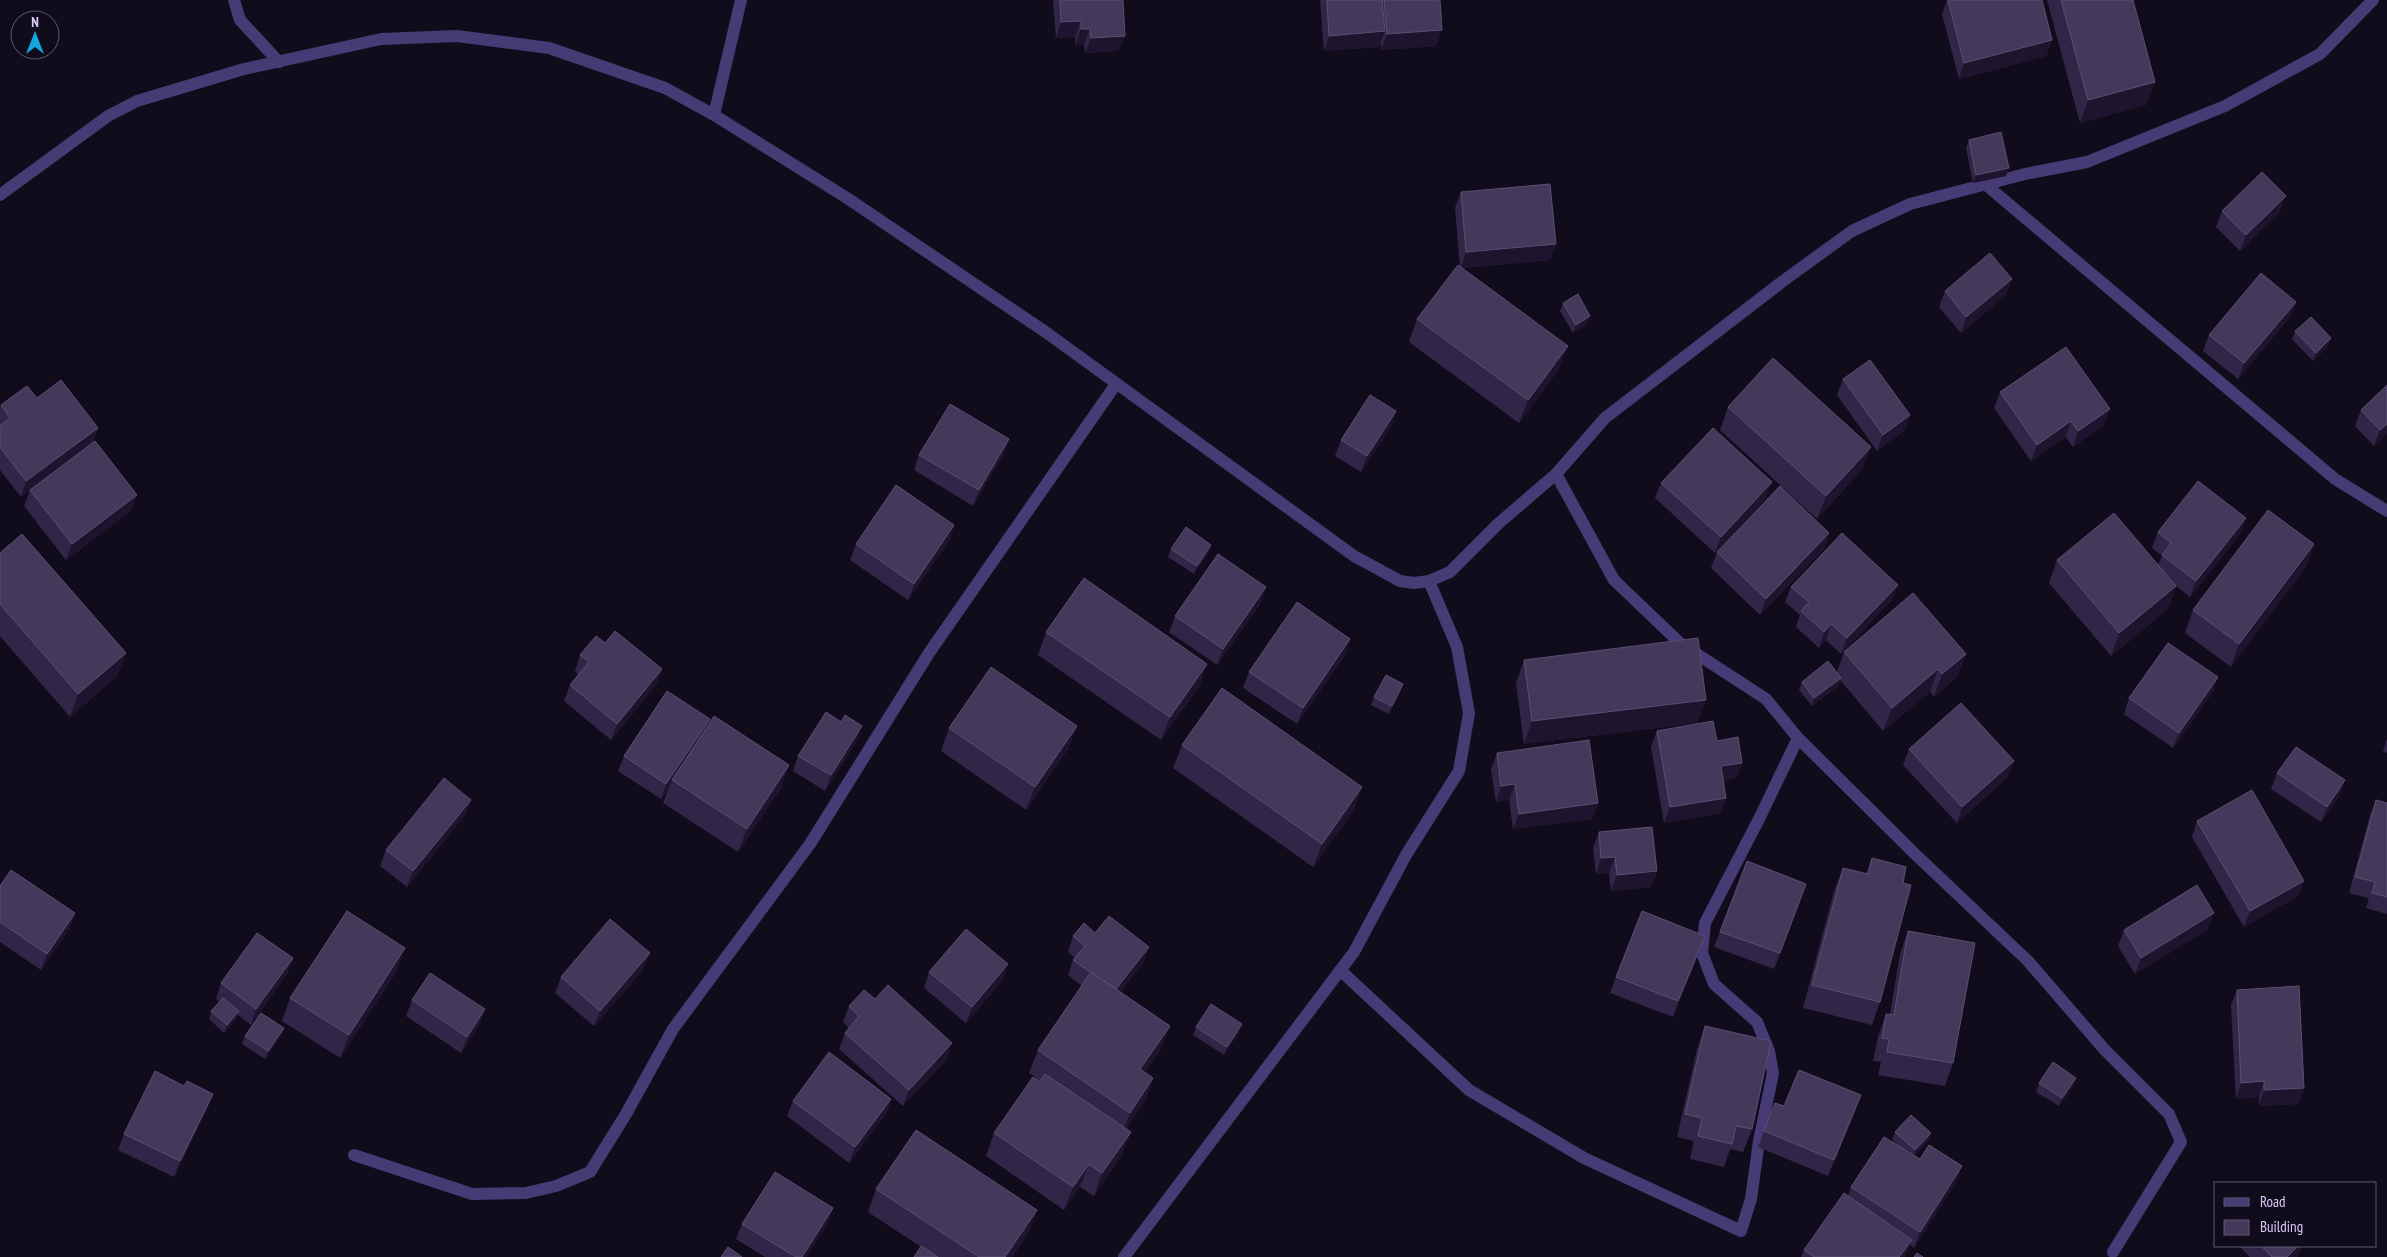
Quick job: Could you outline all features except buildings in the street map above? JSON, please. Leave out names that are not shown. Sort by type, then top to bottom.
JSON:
[{"type":"street","points":[[234,0],[240,20],[279,62]]},
{"type":"street","points":[[714,115],[741,0]]},
{"type":"street","points":[[0,195],[108,116],[136,100],[244,69],[381,39],[457,36],[549,48],[665,88],[714,115],[847,198],[1047,333],[1354,556],[1400,581],[1414,583],[1429,581],[1450,572],[1500,523],[1556,474],[1604,418],[1783,281],[1852,231],[1910,204],[1985,184],[2087,162],[2225,106],[2320,54],[2373,0]]},
{"type":"street","points":[[1985,184],[2335,479],[2387,511]]},
{"type":"street","points":[[354,1155],[472,1194],[526,1193],[556,1186],[590,1172],[626,1114],[673,1029],[810,844],[929,653],[1116,384]]},
{"type":"street","points":[[1556,474],[1614,580],[1680,643],[1766,699],[1798,738],[1915,854],[2028,961],[2104,1049],[2169,1114],[2181,1142],[2113,1252]]},
{"type":"street","points":[[1124,1257],[1354,952],[1406,855],[1459,771],[1469,713],[1457,647],[1429,581]]},
{"type":"street","points":[[1340,970],[1469,1090],[1584,1158],[1741,1231],[1751,1199],[1759,1141],[1773,1073],[1769,1051],[1757,1022],[1714,984],[1702,953],[1705,922],[1759,819],[1798,738]]}]
